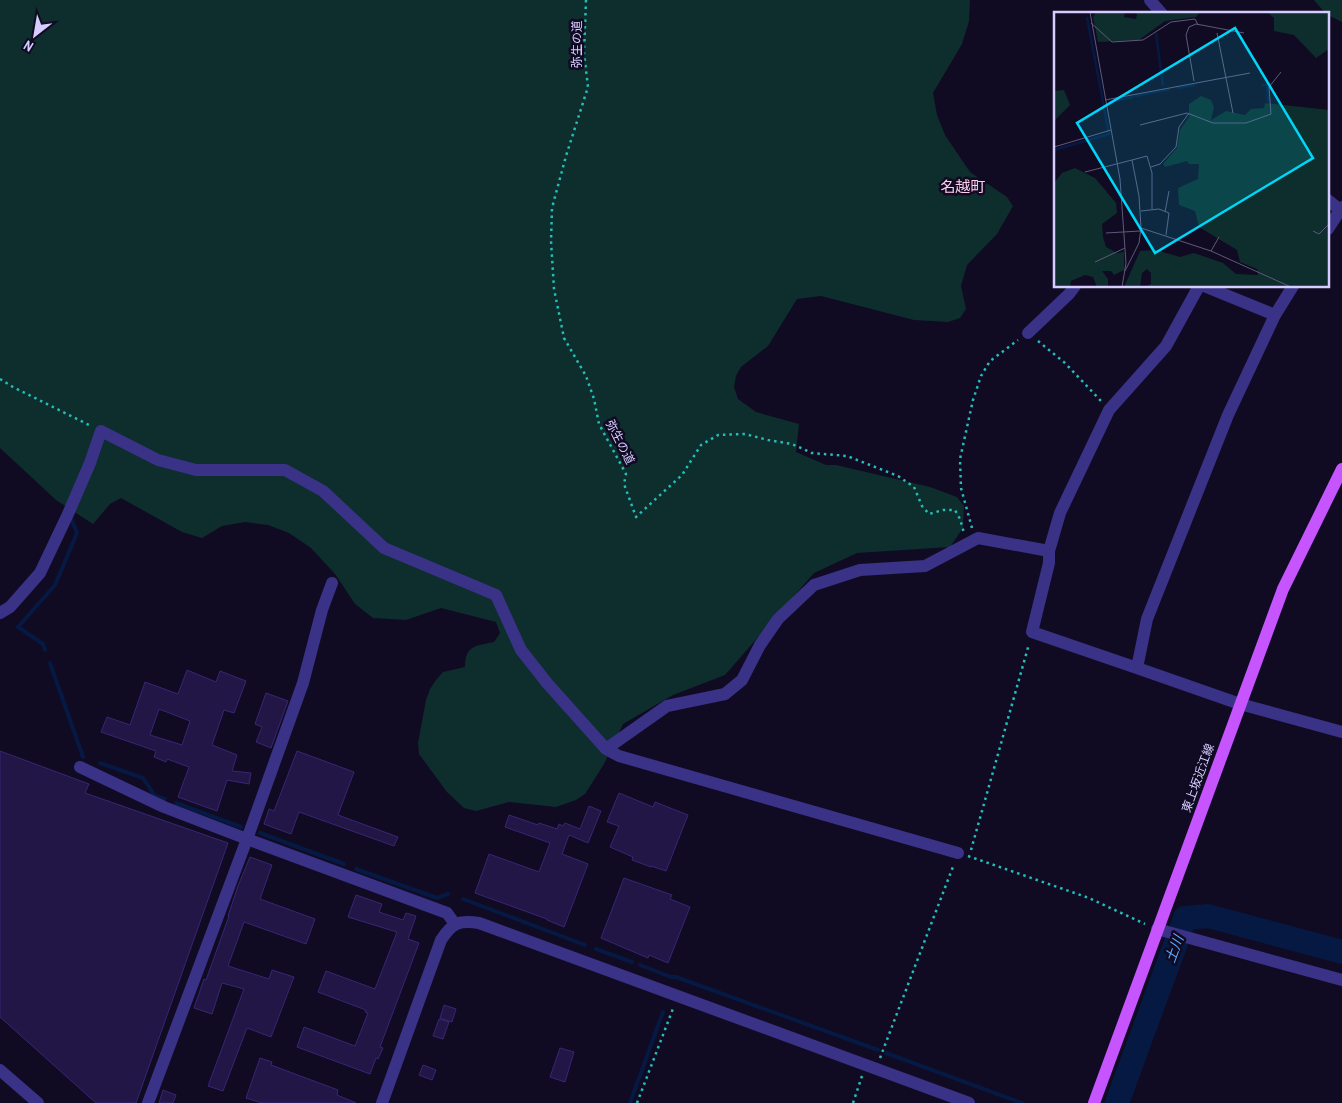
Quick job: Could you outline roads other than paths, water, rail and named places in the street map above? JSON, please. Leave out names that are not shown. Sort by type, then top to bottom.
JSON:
[{"type":"main road","name":"東上坂近江線","points":[[1094,1103],[1163,931],[1240,704],[1283,589],[1342,469]]},
{"type":"street","points":[[1150,0],[1160,12]]},
{"type":"street","points":[[1330,201],[1341,208],[1330,225]]},
{"type":"street","points":[[1028,332],[1074,288]]},
{"type":"street","points":[[1199,288],[1166,346],[1110,410],[1060,513],[1049,552],[1049,563],[1032,632],[1240,704],[1342,732]]},
{"type":"street","points":[[1209,288],[1275,315]]},
{"type":"street","points":[[1137,668],[1147,619],[1228,414],[1275,315],[1292,288]]},
{"type":"street","points":[[0,613],[10,607],[40,573],[90,463],[101,431],[158,460],[196,470],[285,470],[323,491],[384,548],[496,595],[521,650],[547,683],[606,749],[619,756],[963,855]]},
{"type":"street","points":[[606,749],[667,706],[725,694],[742,680],[760,645],[778,619],[814,585],[860,570],[924,566],[978,538],[1049,552]]},
{"type":"street","points":[[148,1103],[303,683],[322,610],[332,583]]},
{"type":"street","points":[[80,767],[164,806],[246,839],[447,913],[455,924]]},
{"type":"street","points":[[382,1103],[438,947],[448,930],[455,924],[467,922],[479,924],[969,1103]]},
{"type":"street","points":[[1163,931],[1342,980]]},
{"type":"street","points":[[0,1070],[38,1103]]},
{"type":"waterway","points":[[45,650],[43,644],[18,627],[55,585],[77,533],[71,518]]},
{"type":"waterway","points":[[50,663],[83,757]]},
{"type":"waterway","points":[[100,763],[143,778],[155,796],[165,799]]},
{"type":"waterway","points":[[176,803],[241,827]]},
{"type":"waterway","points":[[260,833],[344,864]]},
{"type":"waterway","points":[[356,869],[437,898],[448,894]]},
{"type":"waterway","points":[[463,899],[585,945]]},
{"type":"waterway","name":"土川","points":[[1117,1103],[1185,918],[1208,916],[1342,952]]},
{"type":"waterway","points":[[596,949],[632,962]]},
{"type":"waterway","points":[[640,965],[878,1050]]},
{"type":"waterway","points":[[630,1103],[663,1012]]},
{"type":"waterway","points":[[886,1053],[1022,1103]]},
{"type":"district","name":"名越町","points":[[963,187]]}]
